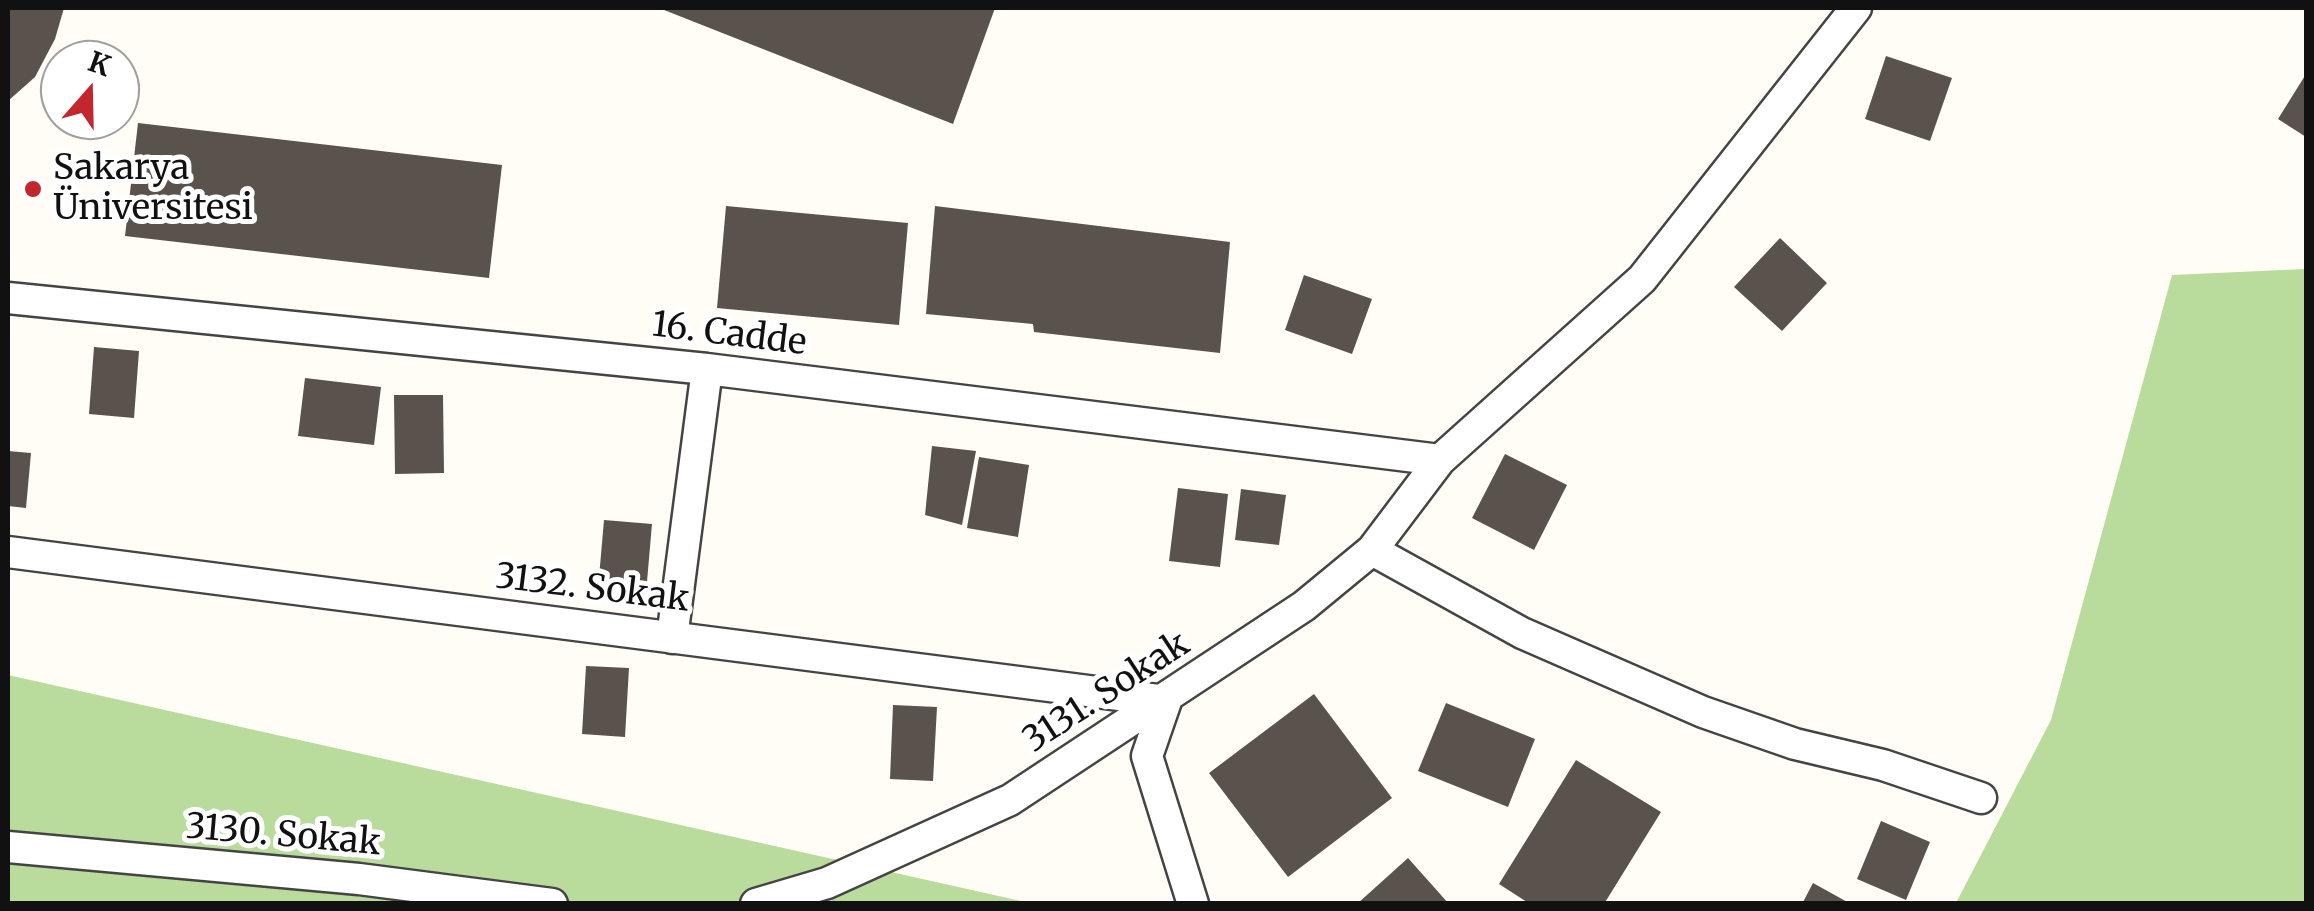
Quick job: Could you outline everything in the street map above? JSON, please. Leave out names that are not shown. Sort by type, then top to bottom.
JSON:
[{"type":"street","name":"3131. Sokak","points":[[756,904],[827,883],[1010,800],[1166,701],[1304,606],[1372,550],[1440,460],[1642,279],[1856,8]]},
{"type":"street","name":"16. Cadde","points":[[8,298],[707,369],[1440,460]]},
{"type":"street","points":[[672,638],[707,369]]},
{"type":"street","points":[[1372,550],[1522,633],[1703,712],[1795,744],[1883,766],[1982,798]]},
{"type":"street","name":"3132. Sokak","points":[[8,552],[1166,701]]},
{"type":"street","points":[[1166,701],[1147,756],[1193,904]]},
{"type":"street","name":"3130. Sokak","points":[[8,847],[359,879],[552,904]]},
{"type":"green space","points":[[2306,269],[2306,903],[1956,903],[2051,720],[2172,275]]},
{"type":"green space","points":[[8,675],[1021,901],[1026,903],[8,904]]},
{"type":"building","points":[[8,8],[64,8],[54,40],[40,40],[40,68],[35,77],[8,101]]},
{"type":"building","points":[[659,8],[995,8],[953,124]]},
{"type":"building","points":[[1886,56],[1952,78],[1930,141],[1865,119]]},
{"type":"building","points":[[2306,74],[2306,137],[2278,119]]},
{"type":"building","points":[[140,123],[502,165],[489,278],[125,236]]},
{"type":"building","points":[[726,206],[908,223],[899,325],[717,308]]},
{"type":"building","points":[[935,206],[1230,242],[1220,353],[1034,332],[1033,324],[926,314]]},
{"type":"building","points":[[1780,238],[1827,283],[1782,331],[1734,287]]},
{"type":"building","points":[[1304,275],[1372,299],[1352,354],[1285,330]]},
{"type":"building","points":[[94,347],[139,351],[134,418],[89,414]]},
{"type":"building","points":[[305,378],[381,387],[374,445],[298,436]]},
{"type":"building","points":[[394,395],[443,395],[444,473],[395,474]]},
{"type":"building","points":[[932,446],[976,451],[962,525],[925,515]]},
{"type":"building","points":[[8,451],[31,453],[26,508],[8,506]]},
{"type":"building","points":[[1505,454],[1567,485],[1534,550],[1472,518]]},
{"type":"building","points":[[979,457],[1029,465],[1018,537],[967,528]]},
{"type":"building","points":[[1178,488],[1228,494],[1220,567],[1169,561]]},
{"type":"building","points":[[1241,489],[1286,495],[1279,545],[1235,540]]},
{"type":"building","points":[[604,520],[652,524],[646,593],[598,589]]},
{"type":"building","points":[[586,666],[629,668],[625,737],[582,734]]},
{"type":"building","points":[[1314,694],[1392,798],[1288,877],[1209,773]]},
{"type":"building","points":[[1446,703],[1535,739],[1508,807],[1418,771]]},
{"type":"building","points":[[893,705],[937,707],[933,781],[890,779]]},
{"type":"building","points":[[1576,760],[1661,812],[1604,904],[1530,904],[1499,884]]},
{"type":"building","points":[[1881,821],[1930,842],[1906,900],[1857,879]]},
{"type":"building","points":[[1408,858],[1449,904],[1357,904]]},
{"type":"building","points":[[1813,883],[1851,904],[1802,904]]},
{"type":"place","name":"Sakarya Üniversitesi","points":[[33,189]]}]
